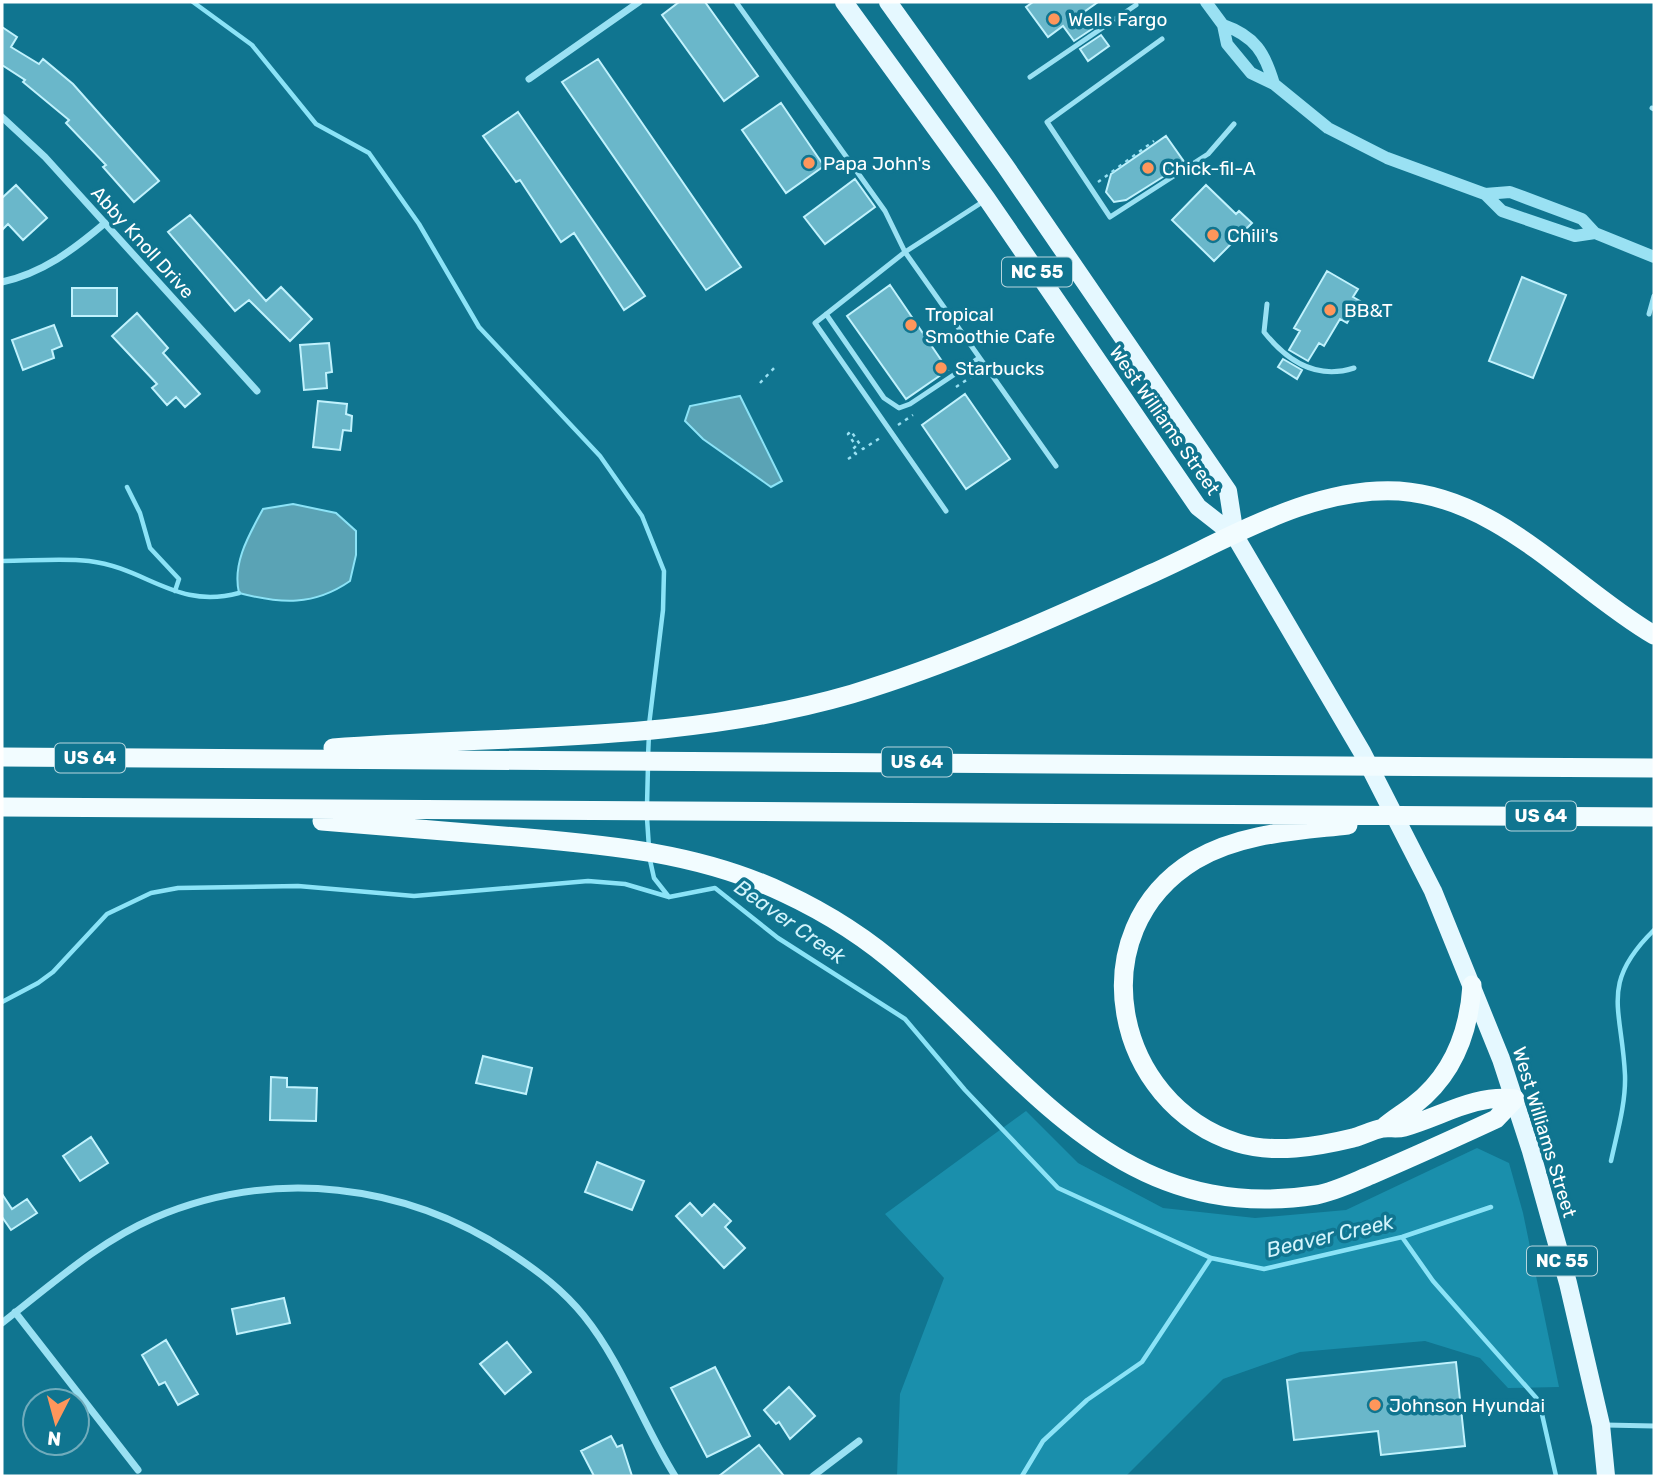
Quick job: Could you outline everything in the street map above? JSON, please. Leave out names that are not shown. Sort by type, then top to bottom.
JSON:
[{"type":"highway","points":[[179,758],[428,741],[621,734],[708,726],[786,713],[858,692],[968,652],[1283,513],[1364,493],[1400,491],[1439,499],[1474,512],[1569,571],[1629,620],[1654,635]]},
{"type":"highway","name":"US 64","points":[[2,757],[1654,768]]},
{"type":"highway","name":"US 64","points":[[2,807],[1654,817]]},
{"type":"highway","points":[[178,809],[607,845],[669,855],[731,871],[818,911],[876,947],[1049,1108],[1087,1139],[1117,1160],[1185,1189],[1224,1196],[1318,1195],[1496,1119],[1515,1098]]},
{"type":"highway","points":[[1427,815],[1264,835],[1228,844],[1194,861],[1169,881],[1139,920],[1127,954],[1123,987],[1129,1035],[1139,1062],[1159,1091],[1180,1113],[1208,1130],[1238,1143],[1269,1148],[1330,1143],[1382,1128],[1401,1128],[1491,1096],[1515,1098]]},
{"type":"highway","points":[[1382,1128],[1434,1087],[1449,1068],[1464,1037],[1472,985]]},
{"type":"main road","name":"West Williams Street","points":[[844,2],[987,199],[1198,507],[1235,536],[1362,752],[1433,891],[1515,1098],[1568,1283],[1601,1425],[1606,1476]]},
{"type":"main road","name":"West Williams Street","points":[[888,2],[1006,167],[1228,491],[1235,536]]},
{"type":"street","points":[[529,79],[639,2]]},
{"type":"street","points":[[1206,2],[1223,25],[1227,44],[1251,73],[1274,84],[1321,122],[1367,149],[1485,194],[1502,211],[1575,236],[1595,233]]},
{"type":"street","points":[[1223,25],[1245,32],[1267,61],[1274,84]]},
{"type":"street","name":"Abby Knoll Drive","points":[[2,117],[45,157],[257,391]]},
{"type":"street","points":[[1485,194],[1510,192],[1582,219],[1595,233],[1654,257]]},
{"type":"street","points":[[2,282],[36,272],[105,223]]},
{"type":"street","points":[[2,1323],[98,1250],[154,1218],[180,1209],[236,1195],[285,1188],[343,1189],[397,1200],[461,1224],[501,1247],[549,1280],[570,1300],[602,1342],[675,1476]]},
{"type":"street","points":[[15,1312],[138,1470]]},
{"type":"street","points":[[813,1476],[859,1441]]},
{"type":"lane","points":[[736,2],[878,201],[905,253],[1056,466]]},
{"type":"lane","points":[[1030,77],[1136,5]]},
{"type":"lane","points":[[1162,39],[1047,122],[1110,217],[1208,153],[1234,124]]},
{"type":"lane","points":[[946,511],[815,323],[905,253],[987,199]]},
{"type":"lane","points":[[1649,314],[1654,296]]},
{"type":"lane","points":[[1267,304],[1264,332],[1279,351],[1306,366],[1334,374],[1354,368]]},
{"type":"lane","points":[[826,314],[884,398],[899,408],[910,404],[979,358]]},
{"type":"lane","points":[[1601,1425],[1654,1426]]},
{"type":"path","points":[[1095,184],[1154,141]]},
{"type":"path","points":[[760,383],[775,368]]},
{"type":"path","points":[[856,454],[852,450],[856,446],[848,434],[851,431],[863,449]]},
{"type":"path","points":[[848,459],[880,438]]},
{"type":"shaded area","points":[[740,396],[782,481],[771,487],[703,439],[685,421],[690,406]]},
{"type":"shaded area","points":[[293,504],[336,513],[356,531],[356,555],[350,581],[310,599],[283,601],[239,593],[237,582],[240,560],[247,539],[263,509]]},
{"type":"shaded area","points":[[1026,1111],[1078,1163],[1163,1208],[1255,1218],[1346,1210],[1477,1148],[1509,1163],[1523,1213],[1559,1387],[1508,1388],[1480,1358],[1425,1341],[1300,1352],[1223,1379],[1126,1476],[897,1476],[900,1394],[944,1278],[885,1214]]},
{"type":"building","points":[[679,2],[705,2],[758,76],[724,101],[662,15]]},
{"type":"building","name":"Wells Fargo","points":[[1033,2],[1098,2],[1084,12],[1095,27],[1074,41],[1063,26],[1048,37],[1026,7]]},
{"type":"building","points":[[2,27],[17,37],[11,47],[39,64],[43,59],[73,84],[159,181],[134,202],[103,167],[106,165],[66,123],[69,120],[23,82],[25,80],[2,65]]},
{"type":"building","points":[[1101,35],[1109,46],[1088,61],[1080,49]]},
{"type":"building","points":[[598,59],[741,267],[706,290],[562,82]]},
{"type":"building","points":[[781,103],[824,166],[786,193],[742,130]]},
{"type":"building","points":[[518,112],[645,296],[624,310],[574,233],[561,242],[520,180],[516,182],[483,136]]},
{"type":"building","name":"Chick-fil-A","points":[[1166,136],[1185,163],[1126,200],[1114,202],[1106,192],[1111,174]]},
{"type":"building","points":[[855,179],[875,207],[825,244],[804,217]]},
{"type":"building","points":[[16,185],[47,218],[23,240],[8,224],[2,230],[2,198]]},
{"type":"building","name":"Chili's","points":[[1206,185],[1236,214],[1239,211],[1252,223],[1214,261],[1172,220]]},
{"type":"building","points":[[190,215],[266,301],[281,287],[312,319],[290,341],[249,300],[235,311],[168,232]]},
{"type":"building","name":"BB&T","points":[[1327,271],[1358,289],[1353,297],[1360,301],[1347,323],[1340,319],[1324,346],[1319,343],[1308,361],[1289,350],[1300,331],[1294,328]]},
{"type":"building","points":[[1522,277],[1566,295],[1533,378],[1489,361]]},
{"type":"building","points":[[890,285],[948,370],[906,399],[847,316]]},
{"type":"building","points":[[72,288],[117,288],[117,316],[72,316]]},
{"type":"building","points":[[137,313],[168,348],[163,353],[200,394],[185,407],[176,397],[167,405],[152,388],[157,384],[112,336]]},
{"type":"building","points":[[54,325],[62,346],[52,350],[54,358],[23,370],[12,340]]},
{"type":"building","points":[[329,343],[332,372],[326,373],[327,388],[304,390],[300,345]]},
{"type":"building","points":[[1283,359],[1302,370],[1297,379],[1278,367]]},
{"type":"building","points":[[965,394],[1010,459],[966,489],[922,425]]},
{"type":"building","points":[[318,401],[347,404],[346,414],[352,416],[351,431],[343,430],[340,450],[313,447]]},
{"type":"building","points":[[483,1056],[532,1068],[526,1094],[476,1083]]},
{"type":"building","points":[[271,1077],[287,1078],[287,1087],[317,1088],[316,1121],[270,1120]]},
{"type":"building","points":[[91,1137],[108,1163],[80,1181],[63,1156]]},
{"type":"building","points":[[597,1162],[644,1181],[632,1210],[585,1192]]},
{"type":"building","points":[[2,1194],[12,1209],[27,1199],[37,1213],[11,1230],[2,1217]]},
{"type":"building","points":[[690,1203],[702,1216],[714,1204],[731,1221],[725,1227],[745,1248],[724,1268],[676,1216]]},
{"type":"building","points":[[284,1298],[290,1323],[237,1334],[232,1309]]},
{"type":"building","points":[[166,1340],[198,1394],[178,1405],[165,1382],[159,1385],[142,1355]]},
{"type":"building","points":[[507,1342],[531,1372],[505,1394],[480,1364]]},
{"type":"building","name":"Johnson Hyundai","points":[[1456,1362],[1465,1446],[1381,1455],[1378,1431],[1294,1440],[1287,1380]]},
{"type":"building","points":[[715,1367],[750,1436],[707,1457],[671,1388]]},
{"type":"building","points":[[789,1387],[815,1416],[790,1439],[779,1422],[776,1424],[764,1410]]},
{"type":"building","points":[[611,1436],[617,1447],[622,1445],[632,1476],[594,1476],[581,1451]]},
{"type":"building","points":[[759,1445],[784,1476],[719,1476],[755,1448]]},
{"type":"waterway","points":[[193,2],[252,45],[316,124],[369,153],[419,224],[479,327],[600,456],[642,516],[664,571],[663,610],[649,725]]},
{"type":"waterway","points":[[127,487],[140,513],[150,548],[179,579],[175,591]]},
{"type":"waterway","points":[[2,561],[89,561],[110,565],[162,586],[197,596],[217,597],[239,593]]},
{"type":"waterway","points":[[648,757],[649,734]]},
{"type":"waterway","points":[[647,806],[648,765]]},
{"type":"waterway","points":[[647,818],[649,848]]},
{"type":"waterway","points":[[650,860],[654,878],[669,897]]},
{"type":"waterway","name":"Beaver Creek","points":[[2,1002],[53,972],[107,914],[151,893],[178,888],[298,886],[414,896],[588,881],[625,884],[669,897],[715,888],[778,938],[905,1019],[965,1090],[1058,1188],[1211,1258],[1264,1269],[1402,1237],[1491,1207]]},
{"type":"waterway","name":"Beaver Creek","points":[[1611,1161],[1625,1086],[1618,1014],[1620,982],[1637,949],[1654,930]]},
{"type":"waterway","points":[[1402,1237],[1433,1281],[1539,1401],[1556,1476]]},
{"type":"waterway","points":[[1022,1476],[1043,1441],[1087,1400],[1142,1362],[1211,1258]]},
{"type":"place","name":"Wells Fargo","points":[[1054,19]]},
{"type":"place","name":"Papa John's","points":[[809,163]]},
{"type":"place","name":"Chick-fil-A","points":[[1148,168]]},
{"type":"place","name":"Chili's","points":[[1213,235]]},
{"type":"place","name":"BB&T","points":[[1330,310]]},
{"type":"place","name":"Tropical Smoothie Cafe","points":[[911,325]]},
{"type":"place","name":"Starbucks","points":[[941,368]]},
{"type":"place","name":"Johnson Hyundai","points":[[1375,1405]]}]
